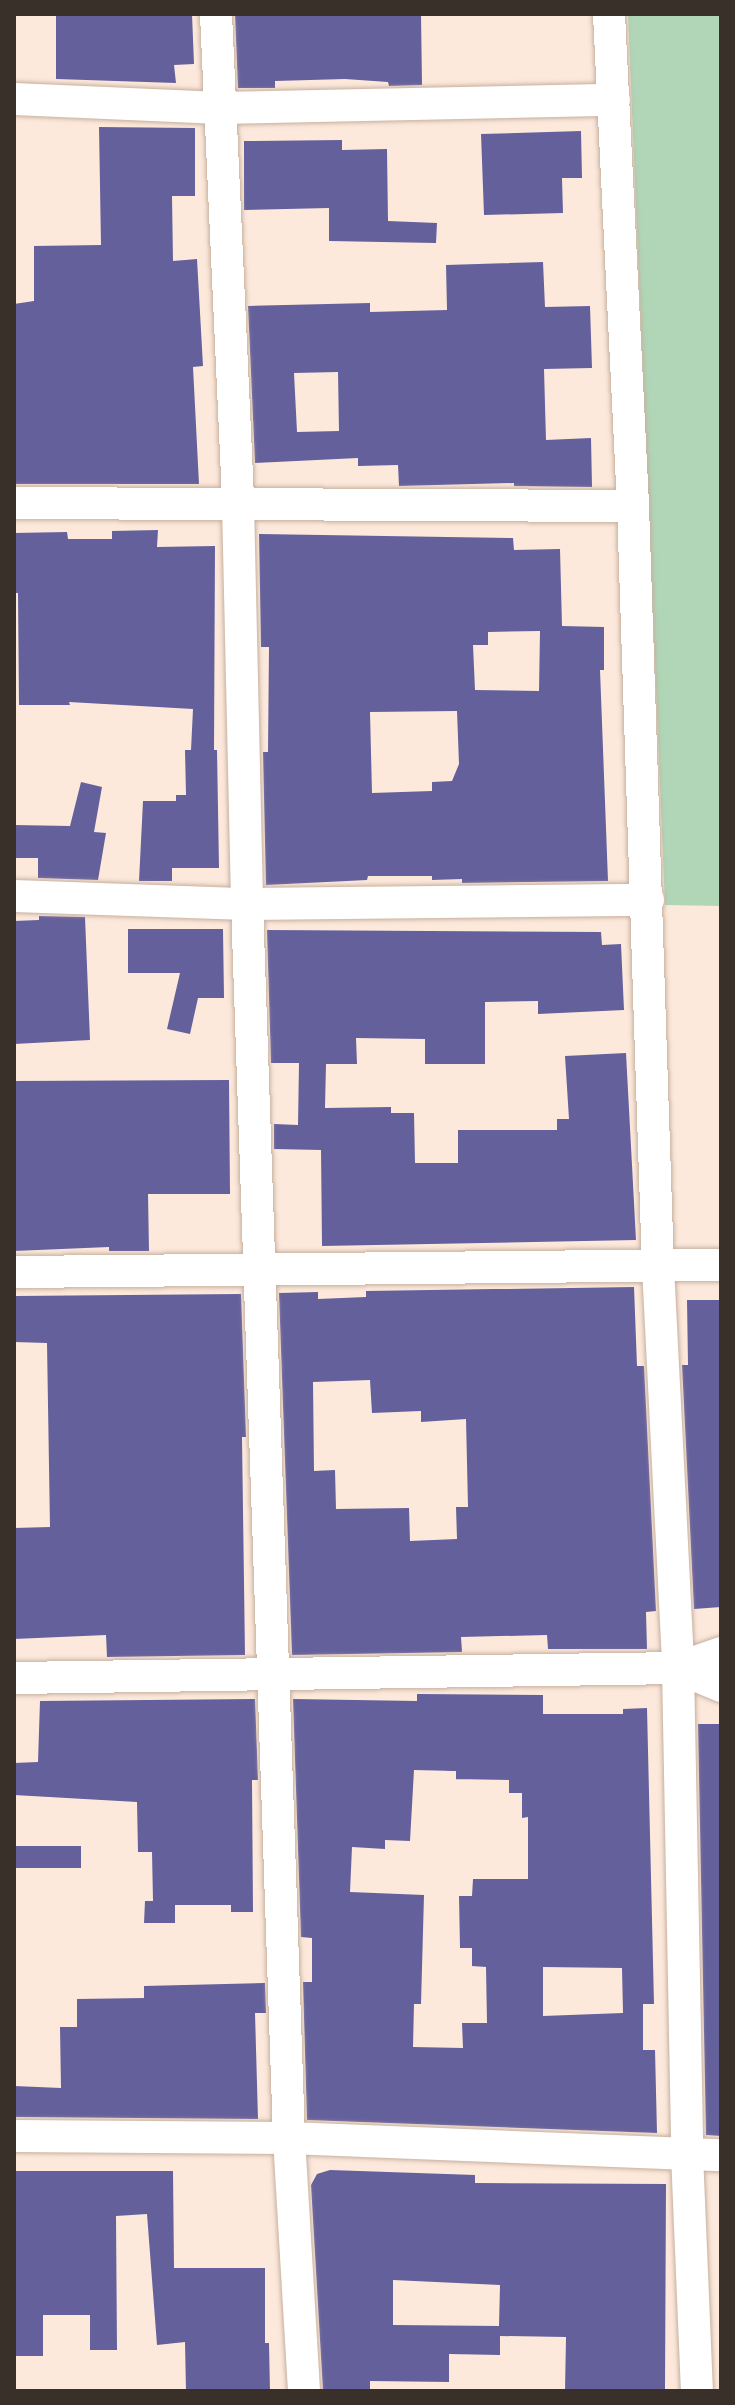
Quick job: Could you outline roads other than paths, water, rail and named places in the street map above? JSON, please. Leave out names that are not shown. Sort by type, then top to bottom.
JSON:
[{"type":"street","points":[[216,14],[238,504],[247,904],[289,2138],[304,2391]]},
{"type":"street","points":[[609,14],[633,506],[658,1267],[678,1668],[687,2154],[697,2391]]},
{"type":"street","points":[[14,99],[221,108],[614,100]]},
{"type":"street","points":[[14,503],[633,506]]},
{"type":"street","points":[[14,896],[247,904],[648,900]]},
{"type":"street","points":[[14,1272],[721,1265]]},
{"type":"street","points":[[14,1678],[678,1668],[721,1653]]},
{"type":"street","points":[[678,1668],[721,1686]]},
{"type":"street","points":[[14,2136],[289,2138],[721,2155]]}]
